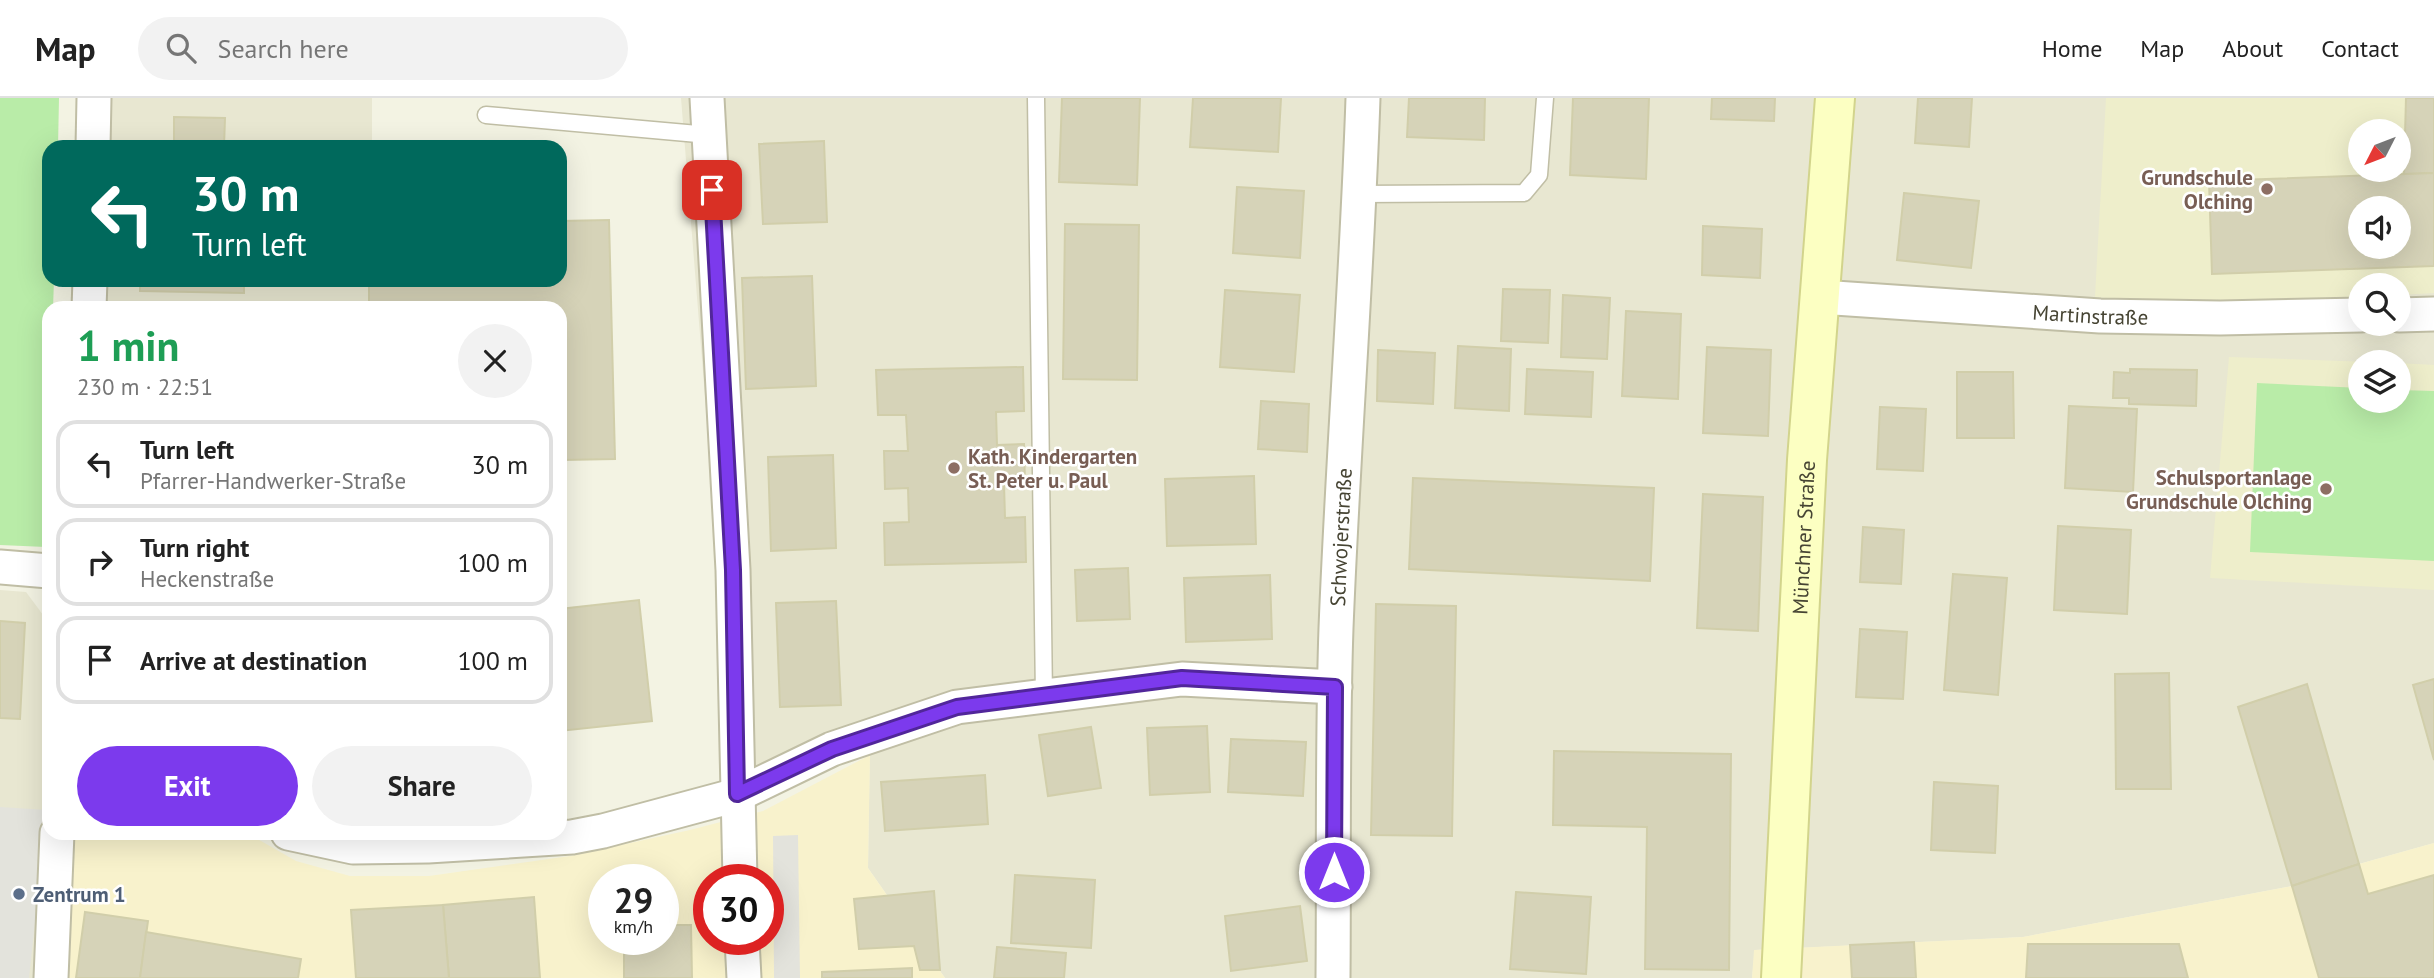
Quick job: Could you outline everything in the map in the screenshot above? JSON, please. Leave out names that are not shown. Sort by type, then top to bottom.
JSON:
[{"type":"main road","name":"Münchner Straße","points":[[1780,978],[1807,460],[1835,98]]},
{"type":"street","points":[[93,140],[94,98]]},
{"type":"street","points":[[707,98],[733,570],[739,864]]},
{"type":"street","name":"Schwojerstraße","points":[[1333,978],[1335,687],[1343,448],[1360,194],[1363,98]]},
{"type":"street","name":"Martinstraße","points":[[1821,297],[2051,313],[2220,318],[2348,316]]},
{"type":"street","points":[[2411,315],[2434,314]]},
{"type":"street","points":[[0,567],[42,570]]},
{"type":"street","points":[[567,837],[603,831],[737,794],[832,749],[957,707],[1182,678],[1335,687]]},
{"type":"street","points":[[51,978],[57,840]]},
{"type":"street","points":[[321,840],[354,847],[524,840]]},
{"type":"street","points":[[743,955],[744,978]]},
{"type":"lane","points":[[1036,98],[1044,697]]},
{"type":"lane","points":[[1360,194],[1524,193],[1539,175],[1545,98]]},
{"type":"lane","points":[[486,115],[709,135]]},
{"type":"shaded area","points":[[94,98],[372,98],[372,140],[92,140]]},
{"type":"shaded area","points":[[681,98],[2434,98],[2434,843],[2292,886],[2023,937],[1755,950],[1752,978],[945,978],[868,868],[870,737],[737,795]]},
{"type":"shaded area","name":"Grundschule Olching","points":[[2106,98],[2434,98],[2434,293],[2411,294],[2411,273],[2348,273],[2348,299],[2216,307],[2095,297]]},
{"type":"shaded area","points":[[87,287],[371,287],[371,301],[86,301]]},
{"type":"shaded area","name":"Schulsportanlage Grundschule Olching","points":[[2229,357],[2348,361],[2348,413],[2411,413],[2411,364],[2434,365],[2434,590],[2210,578]]},
{"type":"shaded area","points":[[0,590],[26,592],[42,614],[42,840],[45,840],[34,978],[0,978]]},
{"type":"shaded area","points":[[870,755],[868,868],[945,978],[64,978],[68,840],[259,840],[296,861],[350,876],[429,876],[570,856],[763,811]]},
{"type":"shaded area","name":"Zentrum 1","points":[[0,807],[42,810],[44,840],[29,978],[0,978]]},
{"type":"shaded area","points":[[798,835],[800,978],[774,978],[774,955],[784,955],[784,864],[773,864],[773,836]]},
{"type":"shaded area","points":[[2434,843],[2434,978],[1752,978],[1754,950],[2023,937],[2292,886]]},
{"type":"green space","points":[[0,98],[59,98],[58,140],[42,140],[42,287],[54,287],[53,301],[42,301],[42,547],[0,545]]},
{"type":"green space","name":"Schulsportanlage Grundschule Olching","points":[[2257,383],[2348,387],[2348,413],[2411,413],[2411,390],[2434,391],[2434,561],[2250,552]]},
{"type":"building","points":[[1062,98],[1140,98],[1137,185],[1059,182]]},
{"type":"building","points":[[1193,98],[1281,98],[1278,152],[1190,147]]},
{"type":"building","points":[[1409,98],[1485,98],[1484,140],[1407,137]]},
{"type":"building","points":[[1573,98],[1649,98],[1646,179],[1570,175]]},
{"type":"building","points":[[1712,98],[1775,98],[1774,121],[1711,119]]},
{"type":"building","points":[[1918,98],[1972,98],[1969,147],[1915,143]]},
{"type":"building","points":[[2406,98],[2434,98],[2434,173],[2412,174],[2412,119],[2405,119]]},
{"type":"building","points":[[174,117],[225,118],[224,140],[174,140]]},
{"type":"building","points":[[824,141],[827,222],[763,224],[759,144]]},
{"type":"building","points":[[2434,173],[2434,266],[2212,274],[2209,181],[2348,176],[2348,182],[2412,182],[2412,174]]},
{"type":"building","points":[[1237,187],[1304,191],[1300,258],[1233,253]]},
{"type":"building","points":[[1904,193],[1979,201],[1971,268],[1897,260]]},
{"type":"building","points":[[609,220],[615,459],[567,460],[567,301],[369,301],[369,287],[567,287],[567,221]]},
{"type":"building","points":[[1065,224],[1139,225],[1137,380],[1063,379]]},
{"type":"building","points":[[1703,226],[1762,229],[1760,278],[1702,275]]},
{"type":"building","points":[[812,276],[816,386],[746,389],[742,278]]},
{"type":"building","points":[[140,287],[244,287],[244,293],[140,291]]},
{"type":"building","points":[[1503,289],[1550,290],[1548,343],[1501,341]]},
{"type":"building","points":[[1225,290],[1300,295],[1294,372],[1220,367]]},
{"type":"building","points":[[1563,295],[1610,298],[1607,359],[1561,357]]},
{"type":"building","points":[[1626,311],[1681,314],[1678,399],[1622,396]]},
{"type":"building","points":[[1458,346],[1511,349],[1509,411],[1455,408]]},
{"type":"building","points":[[1707,347],[1771,350],[1768,436],[1703,433]]},
{"type":"building","points":[[1378,350],[1435,353],[1433,404],[1377,401]]},
{"type":"building","name":"Kath. Kindergarten St. Peter u. Paul","points":[[1023,367],[1024,411],[996,412],[997,445],[1024,444],[1025,484],[1004,484],[1005,518],[1025,517],[1026,562],[885,565],[884,523],[909,522],[908,488],[885,489],[884,451],[908,451],[906,415],[878,415],[876,370]]},
{"type":"building","points":[[1527,369],[1593,372],[1591,417],[1525,414]]},
{"type":"building","points":[[2130,369],[2197,370],[2196,406],[2129,404],[2129,398],[2113,398],[2114,372],[2130,373]]},
{"type":"building","points":[[1957,372],[2013,372],[2014,438],[1957,438]]},
{"type":"building","points":[[1261,401],[1309,404],[1307,452],[1258,449]]},
{"type":"building","points":[[2069,406],[2137,409],[2133,492],[2065,488]]},
{"type":"building","points":[[1880,407],[1926,409],[1923,471],[1877,469]]},
{"type":"building","points":[[833,455],[836,548],[771,551],[768,457]]},
{"type":"building","points":[[1254,476],[1256,544],[1167,546],[1165,479]]},
{"type":"building","points":[[1413,478],[1654,488],[1650,581],[1409,569]]},
{"type":"building","points":[[1703,494],[1763,497],[1758,631],[1697,628]]},
{"type":"building","points":[[2058,526],[2131,530],[2127,614],[2054,610]]},
{"type":"building","points":[[1863,527],[1904,530],[1901,584],[1860,582]]},
{"type":"building","points":[[1128,568],[1130,619],[1077,621],[1075,570]]},
{"type":"building","points":[[1953,574],[2007,578],[1998,695],[1944,690]]},
{"type":"building","points":[[1270,575],[1272,639],[1186,642],[1184,578]]},
{"type":"building","points":[[639,600],[652,721],[567,730],[567,608]]},
{"type":"building","points":[[836,601],[841,705],[780,707],[776,603]]},
{"type":"building","points":[[1376,604],[1456,606],[1452,836],[1371,835]]},
{"type":"building","points":[[0,621],[25,623],[20,719],[0,718]]},
{"type":"building","points":[[1860,629],[1907,632],[1903,699],[1856,697]]},
{"type":"building","points":[[2169,673],[2171,789],[2116,789],[2115,674]]},
{"type":"building","points":[[2434,679],[2434,760],[2413,685]]},
{"type":"building","points":[[2307,684],[2359,864],[2292,886],[2238,707]]},
{"type":"building","points":[[1207,726],[1210,792],[1150,795],[1147,728]]},
{"type":"building","points":[[1091,727],[1101,788],[1048,796],[1039,735]]},
{"type":"building","points":[[1231,739],[1306,742],[1303,796],[1228,792]]},
{"type":"building","points":[[1554,751],[1731,754],[1729,970],[1645,969],[1647,827],[1553,825]]},
{"type":"building","points":[[985,775],[988,824],[885,831],[881,782]]},
{"type":"building","points":[[1934,782],[1998,786],[1995,853],[1931,850]]},
{"type":"building","points":[[2359,864],[2368,894],[2434,875],[2434,978],[2319,978],[2292,886]]},
{"type":"building","points":[[1015,875],[1095,880],[1091,948],[1011,943]]},
{"type":"building","points":[[934,891],[940,970],[920,970],[914,946],[859,949],[854,899]]},
{"type":"building","points":[[1516,892],[1591,897],[1586,974],[1510,969]]},
{"type":"building","points":[[534,897],[540,978],[449,978],[443,905]]},
{"type":"building","points":[[443,905],[449,978],[356,978],[351,910]]},
{"type":"building","points":[[1300,906],[1307,961],[1231,971],[1225,916]]},
{"type":"building","points":[[85,912],[148,921],[140,978],[76,978]]},
{"type":"building","points":[[679,925],[691,925],[692,978],[624,978],[624,955],[679,955]]},
{"type":"building","points":[[146,932],[301,959],[298,978],[140,978]]},
{"type":"building","points":[[1914,942],[1916,978],[1852,978],[1850,945]]},
{"type":"building","points":[[2028,944],[2179,944],[2188,978],[2026,978]]},
{"type":"building","points":[[997,947],[1066,953],[1064,978],[994,978]]},
{"type":"building","points":[[912,968],[912,978],[822,978],[822,972]]},
{"type":"place","name":"Grundschule Olching","points":[[2267,189]]},
{"type":"place","name":"Kath. Kindergarten St. Peter u. Paul","points":[[954,468]]},
{"type":"place","name":"Schulsportanlage Grundschule Olching","points":[[2326,489]]},
{"type":"place","name":"Zentrum 1","points":[[19,894]]},
{"type":"route","points":[[712,190],[733,570],[737,794],[832,749],[957,707],[1182,678],[1335,687],[1334,872]]}]
